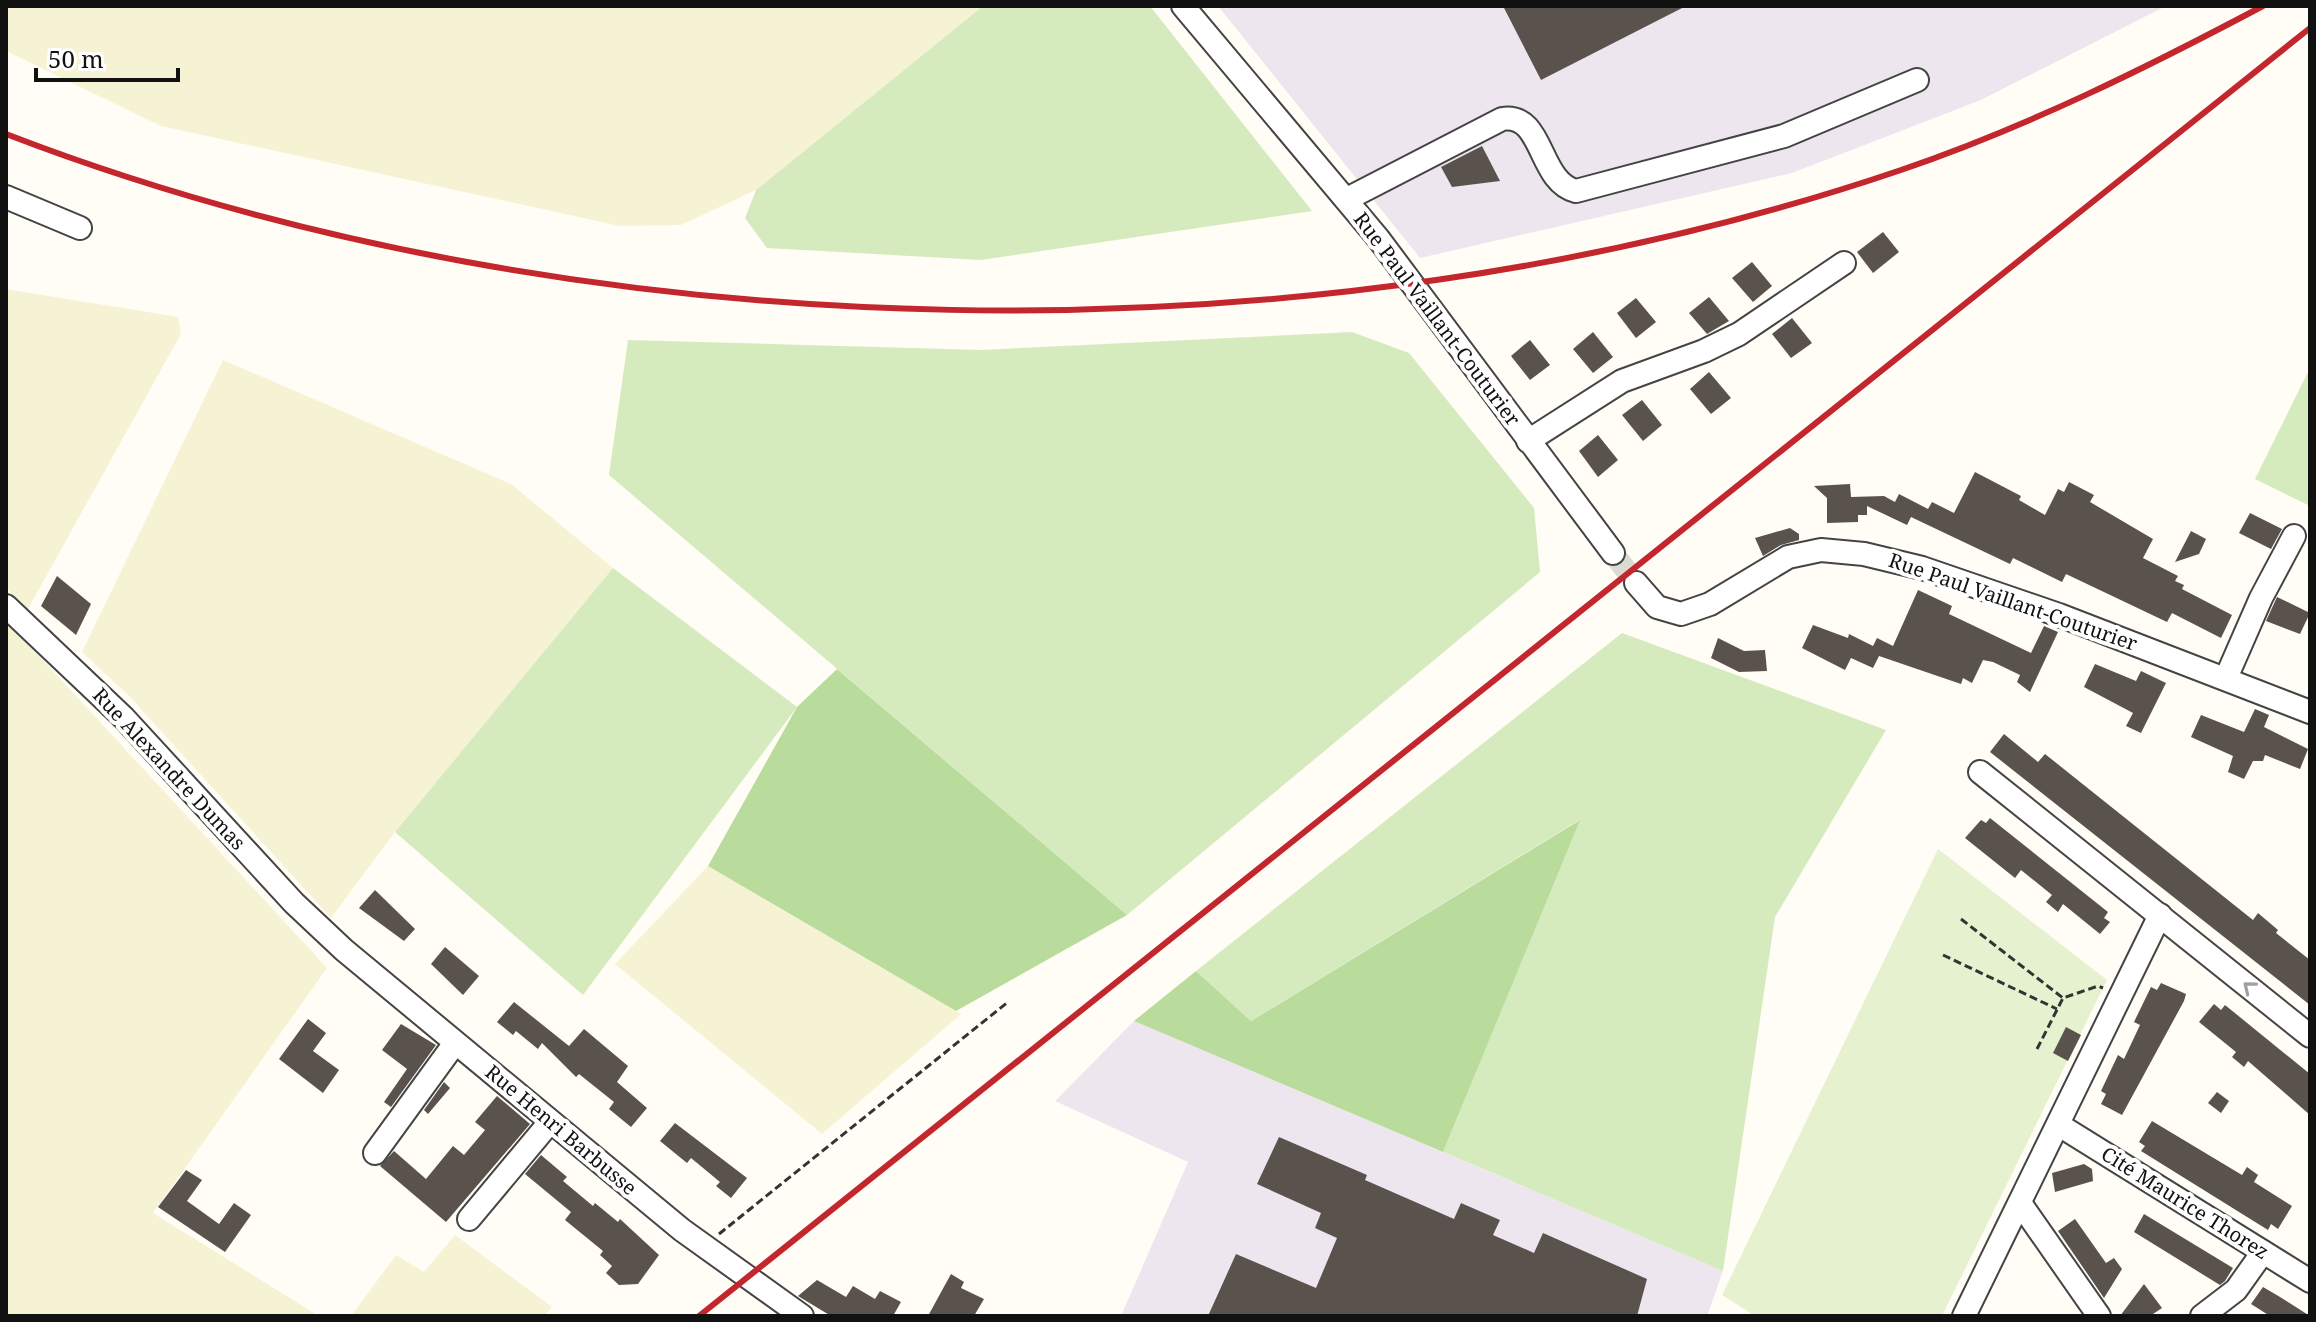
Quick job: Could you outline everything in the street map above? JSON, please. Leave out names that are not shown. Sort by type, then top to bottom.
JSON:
[{"type":"street","name":"Rue Paul Vaillant-Couturier","points":[[1183,6],[1347,199],[1613,553]]},
{"type":"street","points":[[1347,199],[1502,119],[1513,118],[1526,126],[1555,179],[1576,191],[1784,136],[1917,80]]},
{"type":"street","points":[[6,197],[80,228]]},
{"type":"street","points":[[1528,441],[1622,381],[1739,334],[1844,263]]},
{"type":"street","points":[[2226,678],[2261,598],[2294,536]]},
{"type":"street","name":"Rue Paul Vaillant-Couturier","points":[[1636,583],[1657,607],[1681,614],[1710,604],[1788,557],[1821,550],[1856,552],[1922,568],[2226,678],[2310,712]]},
{"type":"street","name":"Rue Alexandre Dumas","points":[[6,606],[124,718],[327,935]]},
{"type":"street","points":[[1980,772],[2310,1036]]},
{"type":"street","points":[[1964,1316],[2160,915]]},
{"type":"street","name":"Rue Henri Barbusse","points":[[327,935],[704,1246],[802,1316]]},
{"type":"street","points":[[375,1153],[455,1043]]},
{"type":"street","points":[[469,1219],[550,1122]]},
{"type":"street","name":"Cité Maurice Thorez","points":[[2059,1125],[2310,1281]]},
{"type":"street","points":[[2020,1203],[2099,1316]]},
{"type":"street","points":[[2202,1316],[2236,1290],[2263,1252]]},
{"type":"path","points":[[1961,919],[2063,998],[2081,995],[2098,986],[2122,995]]},
{"type":"path","points":[[1943,955],[2057,1009]]},
{"type":"path","points":[[2037,1049],[2063,998]]},
{"type":"path","points":[[704,1246],[1008,1002]]},
{"type":"shaded area","points":[[6,6],[983,6],[756,190],[681,225],[620,226],[161,126],[6,51]]},
{"type":"shaded area","points":[[1218,6],[2166,6],[1981,100],[1792,173],[1420,258]]},
{"type":"shaded area","points":[[6,289],[178,317],[181,334],[28,609],[6,588]]},
{"type":"shaded area","points":[[223,360],[511,484],[613,568],[395,832],[331,918],[130,697],[82,652]]},
{"type":"shaded area","points":[[6,620],[327,968],[153,1213],[319,1316],[6,1316]]},
{"type":"shaded area","points":[[708,866],[961,1014],[822,1134],[615,964]]},
{"type":"shaded area","points":[[1134,1021],[1723,1271],[1707,1316],[1121,1316],[1188,1162],[1055,1101]]},
{"type":"shaded area","points":[[455,1235],[552,1307],[544,1316],[351,1316],[396,1255],[424,1272]]},
{"type":"green space","points":[[983,6],[1150,6],[1312,211],[981,260],[767,248],[745,218],[756,190]]},
{"type":"green space","points":[[1352,332],[1409,353],[1534,508],[1540,572],[1127,915],[609,475],[628,340],[982,350]]},
{"type":"green space","points":[[2310,368],[2310,506],[2255,479]]},
{"type":"green space","points":[[613,568],[797,707],[583,995],[395,832]]},
{"type":"green space","points":[[1622,633],[1886,730],[1775,917],[1723,1271],[1443,1152],[1579,820],[1251,1021],[1196,971]]},
{"type":"green space","points":[[837,669],[1127,915],[956,1011],[708,866],[797,707]]},
{"type":"green space","points":[[1580,820],[1443,1152],[1134,1021],[1196,971],[1251,1021]]},
{"type":"green space","points":[[1938,849],[2107,980],[1942,1316],[1755,1316],[1722,1295]]},
{"type":"building","points":[[1503,6],[1686,6],[1541,80]]},
{"type":"building","points":[[1482,146],[1500,181],[1452,187],[1441,167]]},
{"type":"building","points":[[1883,232],[1899,252],[1873,273],[1857,252]]},
{"type":"building","points":[[1752,262],[1772,286],[1753,302],[1732,278]]},
{"type":"building","points":[[1709,297],[1729,321],[1707,334],[1689,313]]},
{"type":"building","points":[[1636,298],[1656,322],[1636,338],[1617,313]]},
{"type":"building","points":[[1792,318],[1812,343],[1791,358],[1772,334]]},
{"type":"building","points":[[1593,332],[1613,357],[1593,373],[1573,349]]},
{"type":"building","points":[[1530,340],[1550,365],[1530,380],[1511,356]]},
{"type":"building","points":[[1709,372],[1731,398],[1711,414],[1690,389]]},
{"type":"building","points":[[1642,400],[1662,425],[1643,441],[1622,415]]},
{"type":"building","points":[[1598,435],[1618,460],[1598,477],[1579,451]]},
{"type":"building","points":[[1975,472],[2021,496],[2019,500],[2045,515],[2058,489],[2064,492],[2069,482],[2094,495],[2090,502],[2153,539],[2143,558],[2178,576],[2175,581],[2184,585],[2182,589],[2232,615],[2221,638],[2172,613],[2167,622],[2066,574],[2062,582],[2013,558],[2010,564],[1911,517],[1907,525],[1867,506],[1867,515],[1858,515],[1858,522],[1827,523],[1827,498],[1814,486],[1850,484],[1851,497],[1884,496],[1895,502],[1899,494],[1928,509],[1932,502],[1954,513]]},
{"type":"building","points":[[2250,513],[2282,529],[2271,549],[2239,533]]},
{"type":"building","points":[[1790,528],[1799,534],[1799,540],[1781,545],[1763,556],[1755,538]]},
{"type":"building","points":[[2191,531],[2206,539],[2199,554],[2175,562]]},
{"type":"building","points":[[57,576],[91,604],[76,635],[41,606]]},
{"type":"building","points":[[1918,590],[1952,606],[1949,614],[2031,653],[2044,626],[2058,632],[2030,692],[2017,682],[2020,675],[1983,660],[1972,683],[1963,678],[1961,684],[1879,656],[1873,668],[1851,658],[1845,670],[1802,648],[1813,625],[1848,638],[1849,634],[1873,646],[1877,638],[1893,646]]},
{"type":"building","points":[[2277,597],[2310,613],[2300,634],[2266,621]]},
{"type":"building","points":[[1718,638],[1744,651],[1765,650],[1767,671],[1739,672],[1711,658]]},
{"type":"building","points":[[2095,664],[2136,681],[2141,671],[2166,683],[2141,733],[2126,726],[2133,713],[2084,687]]},
{"type":"building","points":[[2255,709],[2269,715],[2264,727],[2308,749],[2300,769],[2265,755],[2263,761],[2253,761],[2244,779],[2228,772],[2233,756],[2191,737],[2201,715],[2244,732]]},
{"type":"building","points":[[2004,734],[2038,762],[2045,754],[2253,920],[2258,913],[2278,930],[2276,933],[2310,960],[2310,1005],[1990,752]]},
{"type":"building","points":[[1990,818],[2108,912],[2104,918],[2110,922],[2100,934],[2063,904],[2058,912],[2046,902],[2052,895],[2021,870],[2015,878],[1965,838],[1981,820],[1986,823]]},
{"type":"building","points":[[375,890],[415,929],[404,941],[359,908]]},
{"type":"building","points":[[445,947],[479,976],[463,995],[431,964]]},
{"type":"building","points":[[2161,983],[2186,994],[2184,1001],[2122,1115],[2101,1104],[2106,1094],[2101,1091],[2118,1055],[2124,1059],[2140,1025],[2134,1022],[2151,987],[2157,990]]},
{"type":"building","points":[[514,1002],[569,1046],[584,1029],[628,1066],[617,1082],[647,1108],[631,1127],[609,1109],[614,1102],[579,1074],[576,1077],[542,1043],[538,1049],[516,1031],[513,1035],[497,1022]]},
{"type":"building","points":[[2214,1004],[2221,1010],[2225,1005],[2310,1074],[2310,1115],[2248,1061],[2244,1067],[2232,1057],[2236,1052],[2199,1022]]},
{"type":"building","points":[[308,1019],[326,1033],[313,1051],[339,1070],[323,1093],[279,1059]]},
{"type":"building","points":[[401,1024],[436,1045],[391,1107],[384,1102],[407,1069],[382,1050]]},
{"type":"building","points":[[2066,1027],[2081,1035],[2068,1061],[2053,1053]]},
{"type":"building","points":[[444,1082],[450,1088],[428,1114],[424,1110]]},
{"type":"building","points":[[2217,1092],[2229,1101],[2221,1113],[2208,1103]]},
{"type":"building","points":[[497,1096],[530,1124],[446,1222],[380,1166],[394,1151],[426,1179],[453,1146],[464,1155],[485,1130],[475,1122]]},
{"type":"building","points":[[2152,1121],[2242,1175],[2247,1167],[2258,1175],[2254,1182],[2292,1206],[2278,1229],[2271,1224],[2268,1230],[2141,1151],[2145,1146],[2139,1142]]},
{"type":"building","points":[[675,1123],[747,1178],[731,1198],[716,1186],[720,1182],[691,1158],[687,1163],[660,1141]]},
{"type":"building","points":[[1279,1137],[1367,1175],[1365,1180],[1454,1219],[1461,1203],[1500,1220],[1493,1235],[1534,1253],[1543,1233],[1647,1279],[1637,1316],[1208,1316],[1236,1254],[1316,1288],[1337,1238],[1315,1228],[1321,1213],[1257,1184]]},
{"type":"building","points":[[541,1155],[567,1177],[563,1181],[593,1206],[595,1203],[618,1222],[620,1219],[659,1255],[638,1284],[619,1285],[606,1273],[612,1266],[600,1255],[603,1251],[565,1220],[571,1212],[525,1174]]},
{"type":"building","points":[[2084,1164],[2092,1169],[2093,1181],[2055,1192],[2052,1173]]},
{"type":"building","points":[[186,1170],[202,1180],[187,1201],[219,1224],[234,1203],[251,1215],[225,1252],[158,1207]]},
{"type":"building","points":[[2144,1214],[2233,1268],[2225,1281],[2220,1285],[2134,1232]]},
{"type":"building","points":[[2075,1219],[2106,1263],[2114,1258],[2122,1269],[2104,1298],[2058,1231]]},
{"type":"building","points":[[951,1274],[964,1282],[961,1288],[984,1299],[974,1316],[928,1316]]},
{"type":"building","points":[[817,1280],[846,1297],[853,1286],[875,1299],[880,1291],[901,1302],[893,1316],[831,1316],[798,1296]]},
{"type":"building","points":[[2144,1284],[2162,1308],[2150,1316],[2120,1316]]},
{"type":"building","points":[[2263,1287],[2310,1316],[2270,1316],[2251,1304]]},
{"type":"tunnel","points":[[1613,553],[1636,583]]},
{"type":"railway","points":[[6,134],[229,207],[463,261],[705,295],[950,310],[1197,305],[1440,280],[1676,235],[1901,170],[1948,153],[2085,95],[2263,6]]},
{"type":"railway","points":[[699,1316],[2310,28]]}]
